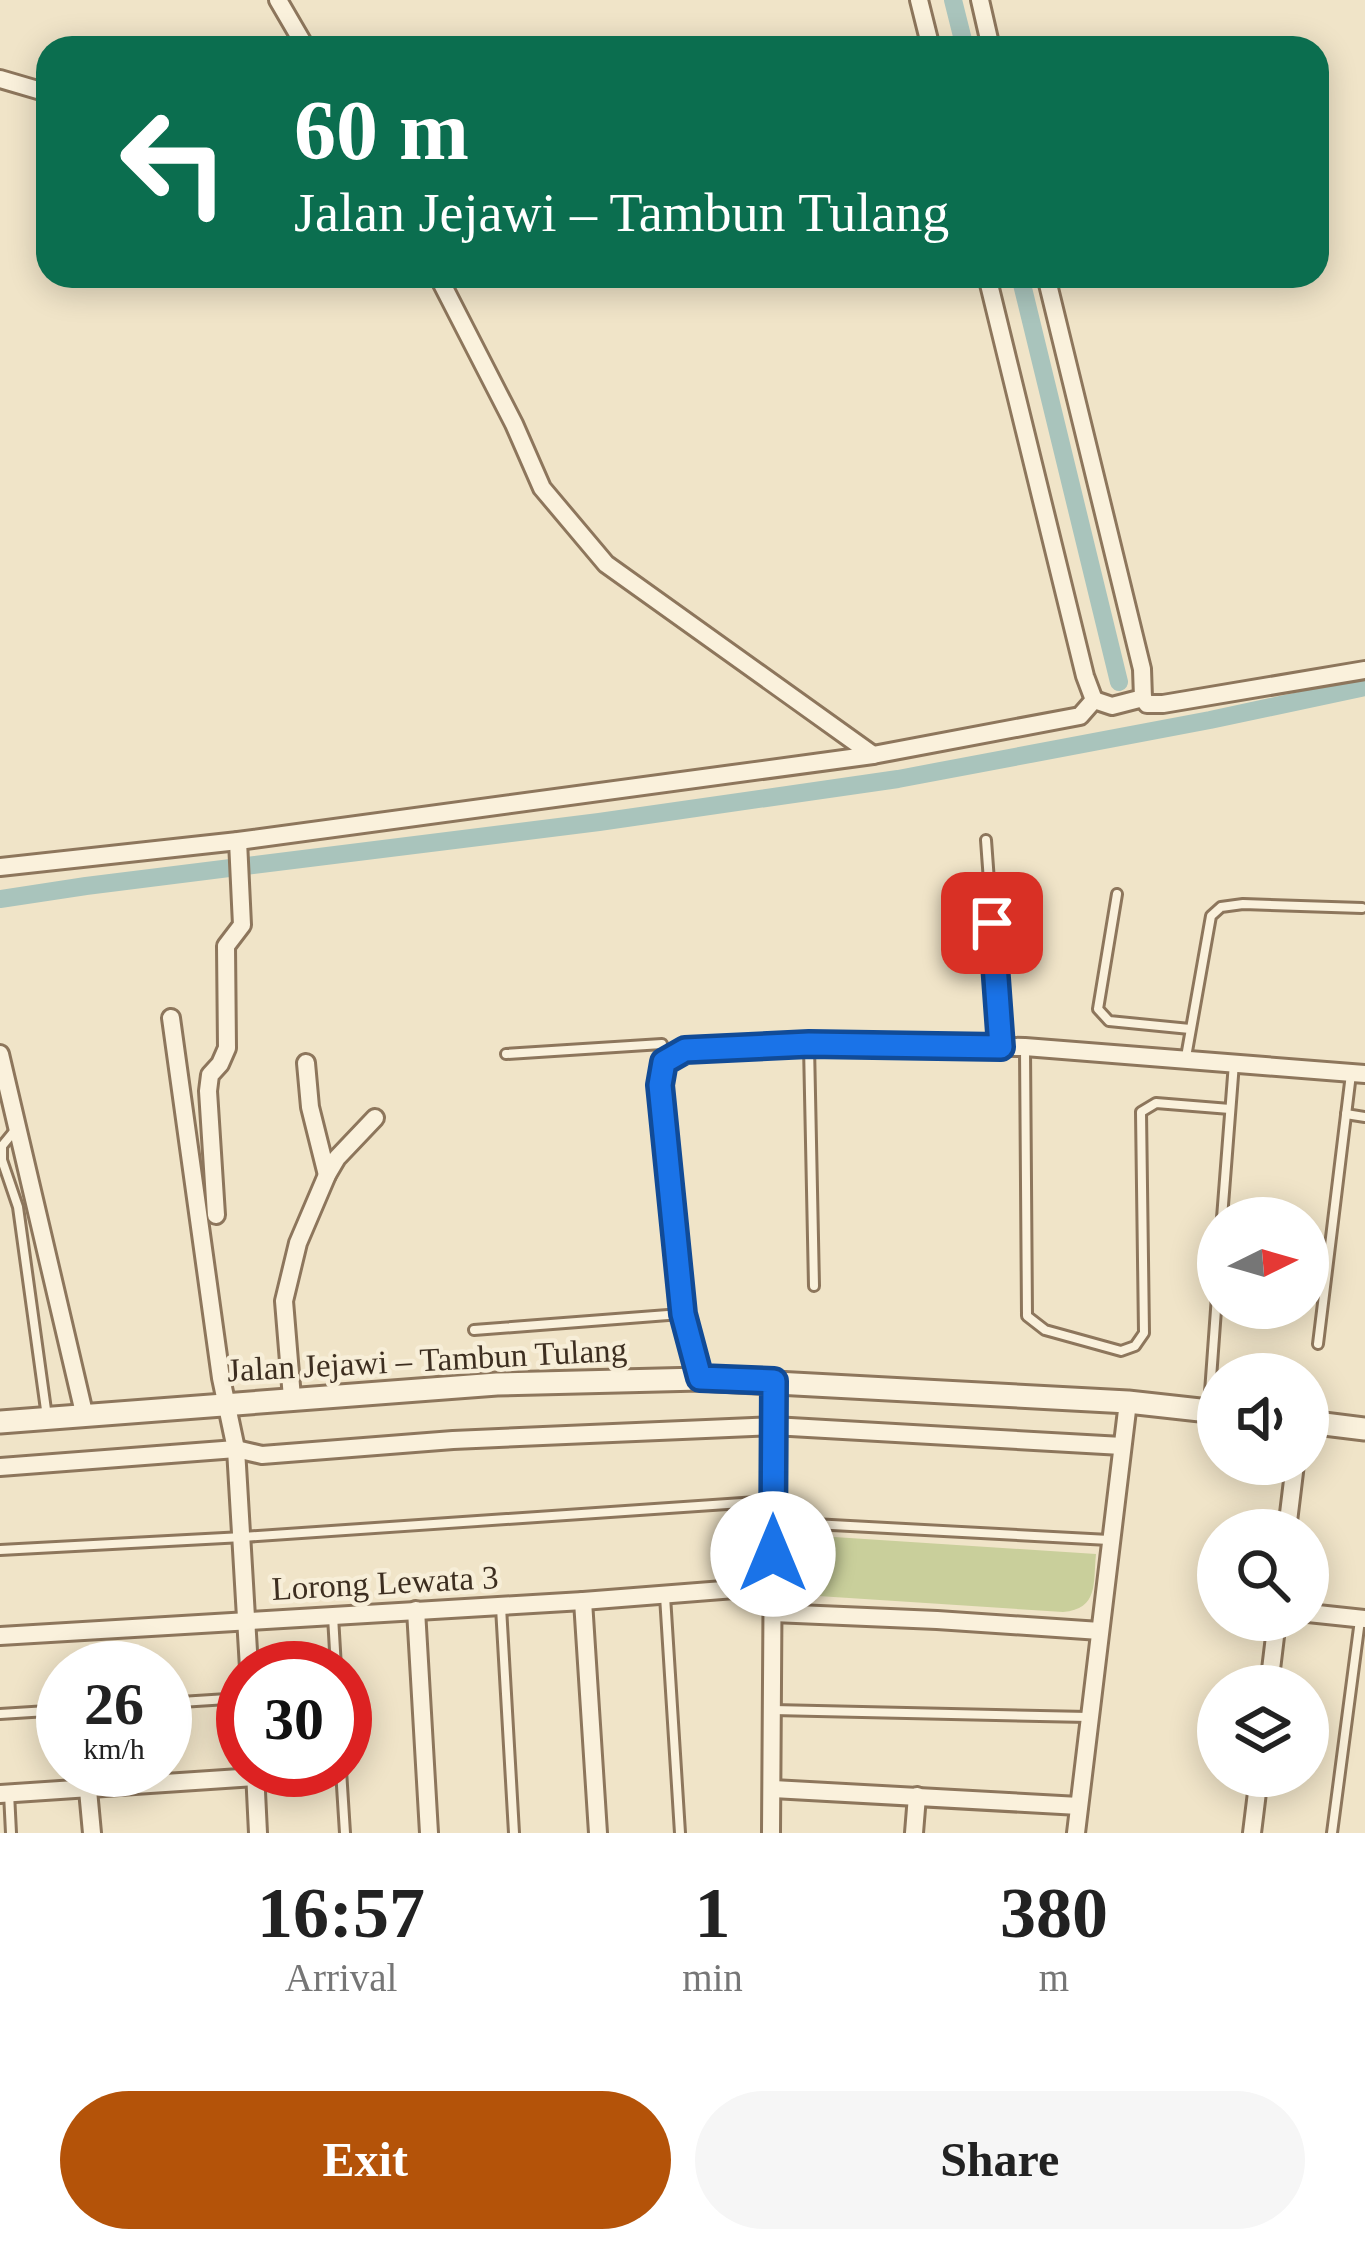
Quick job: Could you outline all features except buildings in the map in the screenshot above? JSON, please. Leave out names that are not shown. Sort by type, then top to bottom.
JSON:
[{"type":"street","points":[[278,0],[299,36]]},
{"type":"street","points":[[919,0],[929,36]]},
{"type":"street","points":[[980,0],[988,36]]},
{"type":"street","points":[[0,79],[36,90]]},
{"type":"street","points":[[444,288],[542,488],[606,564],[872,755]]},
{"type":"street","points":[[990,288],[1094,700]]},
{"type":"street","points":[[1049,288],[1147,704],[1365,670]]},
{"type":"street","points":[[1094,700],[1112,706],[1143,698]]},
{"type":"street","points":[[0,867],[238,847],[872,755],[1080,716],[1094,700]]},
{"type":"street","points":[[216,1215],[208,1091],[210,1075],[226,1048],[226,946],[242,925],[238,847]]},
{"type":"street","points":[[171,1018],[236,1449],[248,1641]]},
{"type":"street","points":[[700,1378],[683,1314],[660,1085],[664,1062],[685,1050],[809,1044],[1025,1047],[1358,1073]]},
{"type":"street","points":[[0,1054],[86,1417]]},
{"type":"street","points":[[306,1063],[310,1108],[327,1175]]},
{"type":"street","points":[[292,1398],[284,1301],[298,1244],[337,1158],[375,1118]]},
{"type":"street","name":"Jalan Jejawi – Tambun Tulang","points":[[0,1422],[497,1384],[700,1378],[1197,1410]]},
{"type":"street","points":[[771,1833],[774,1381]]},
{"type":"street","points":[[1076,1833],[1128,1402]]},
{"type":"street","points":[[1329,1425],[1365,1429]]},
{"type":"street","points":[[0,1467],[236,1449],[262,1455],[453,1440],[773,1426],[1122,1446]]},
{"type":"street","name":"Lorong Lewata 3","points":[[0,1636],[773,1586]]},
{"type":"street","points":[[583,1600],[598,1833]]},
{"type":"street","points":[[416,1610],[429,1833]]},
{"type":"street","points":[[773,1613],[1100,1631]]},
{"type":"street","points":[[1329,1615],[1363,1619]]},
{"type":"street","points":[[772,1790],[1079,1806]]},
{"type":"street","points":[[4,1794],[36,1792]]},
{"type":"street","points":[[914,1833],[917,1796]]},
{"type":"street","points":[[89,1797],[92,1833]]},
{"type":"street","points":[[257,1797],[259,1833]]},
{"type":"street","points":[[1252,1833],[1256,1797]]},
{"type":"lane","points":[[986,840],[1001,1047]]},
{"type":"lane","points":[[1117,894],[1098,1009],[1109,1021],[1190,1029]]},
{"type":"lane","points":[[1186,1059],[1211,916],[1221,907],[1362,908]]},
{"type":"lane","points":[[506,1054],[662,1044]]},
{"type":"lane","points":[[809,1044],[814,1286]]},
{"type":"lane","points":[[1025,1047],[1027,1316],[1045,1330],[1121,1351],[1135,1346],[1144,1334],[1142,1112],[1156,1103],[1230,1109]]},
{"type":"lane","points":[[1224,1197],[1234,1062]]},
{"type":"lane","points":[[1318,1344],[1346,1114],[1358,1073]]},
{"type":"lane","points":[[1346,1114],[1365,1117]]},
{"type":"lane","points":[[16,1129],[2,1146],[2,1160],[17,1207],[47,1418]]},
{"type":"lane","points":[[474,1330],[683,1314]]},
{"type":"lane","points":[[0,1550],[773,1501]]},
{"type":"lane","points":[[774,1522],[1110,1540]]},
{"type":"lane","points":[[665,1594],[680,1833]]},
{"type":"lane","points":[[501,1605],[514,1833]]},
{"type":"lane","points":[[333,1615],[334,1641]]},
{"type":"lane","points":[[1332,1833],[1363,1619]]},
{"type":"lane","points":[[772,1710],[1089,1718]]},
{"type":"lane","points":[[0,1714],[36,1712]]},
{"type":"lane","points":[[4,1794],[11,1833]]},
{"type":"lane","points":[[343,1797],[345,1833]]},
{"type":"green space","points":[[788,1534],[1096,1554],[1094,1584],[1083,1606],[1063,1612],[803,1595],[792,1590],[786,1576]]},
{"type":"waterway","points":[[953,0],[962,36]]},
{"type":"waterway","points":[[1023,288],[1119,682]]},
{"type":"waterway","points":[[0,899],[898,779],[1365,687]]},
{"type":"route","points":[[773,1554],[774,1381],[700,1378],[683,1314],[660,1085],[664,1062],[685,1050],[809,1044],[1001,1047],[992,923]]}]
